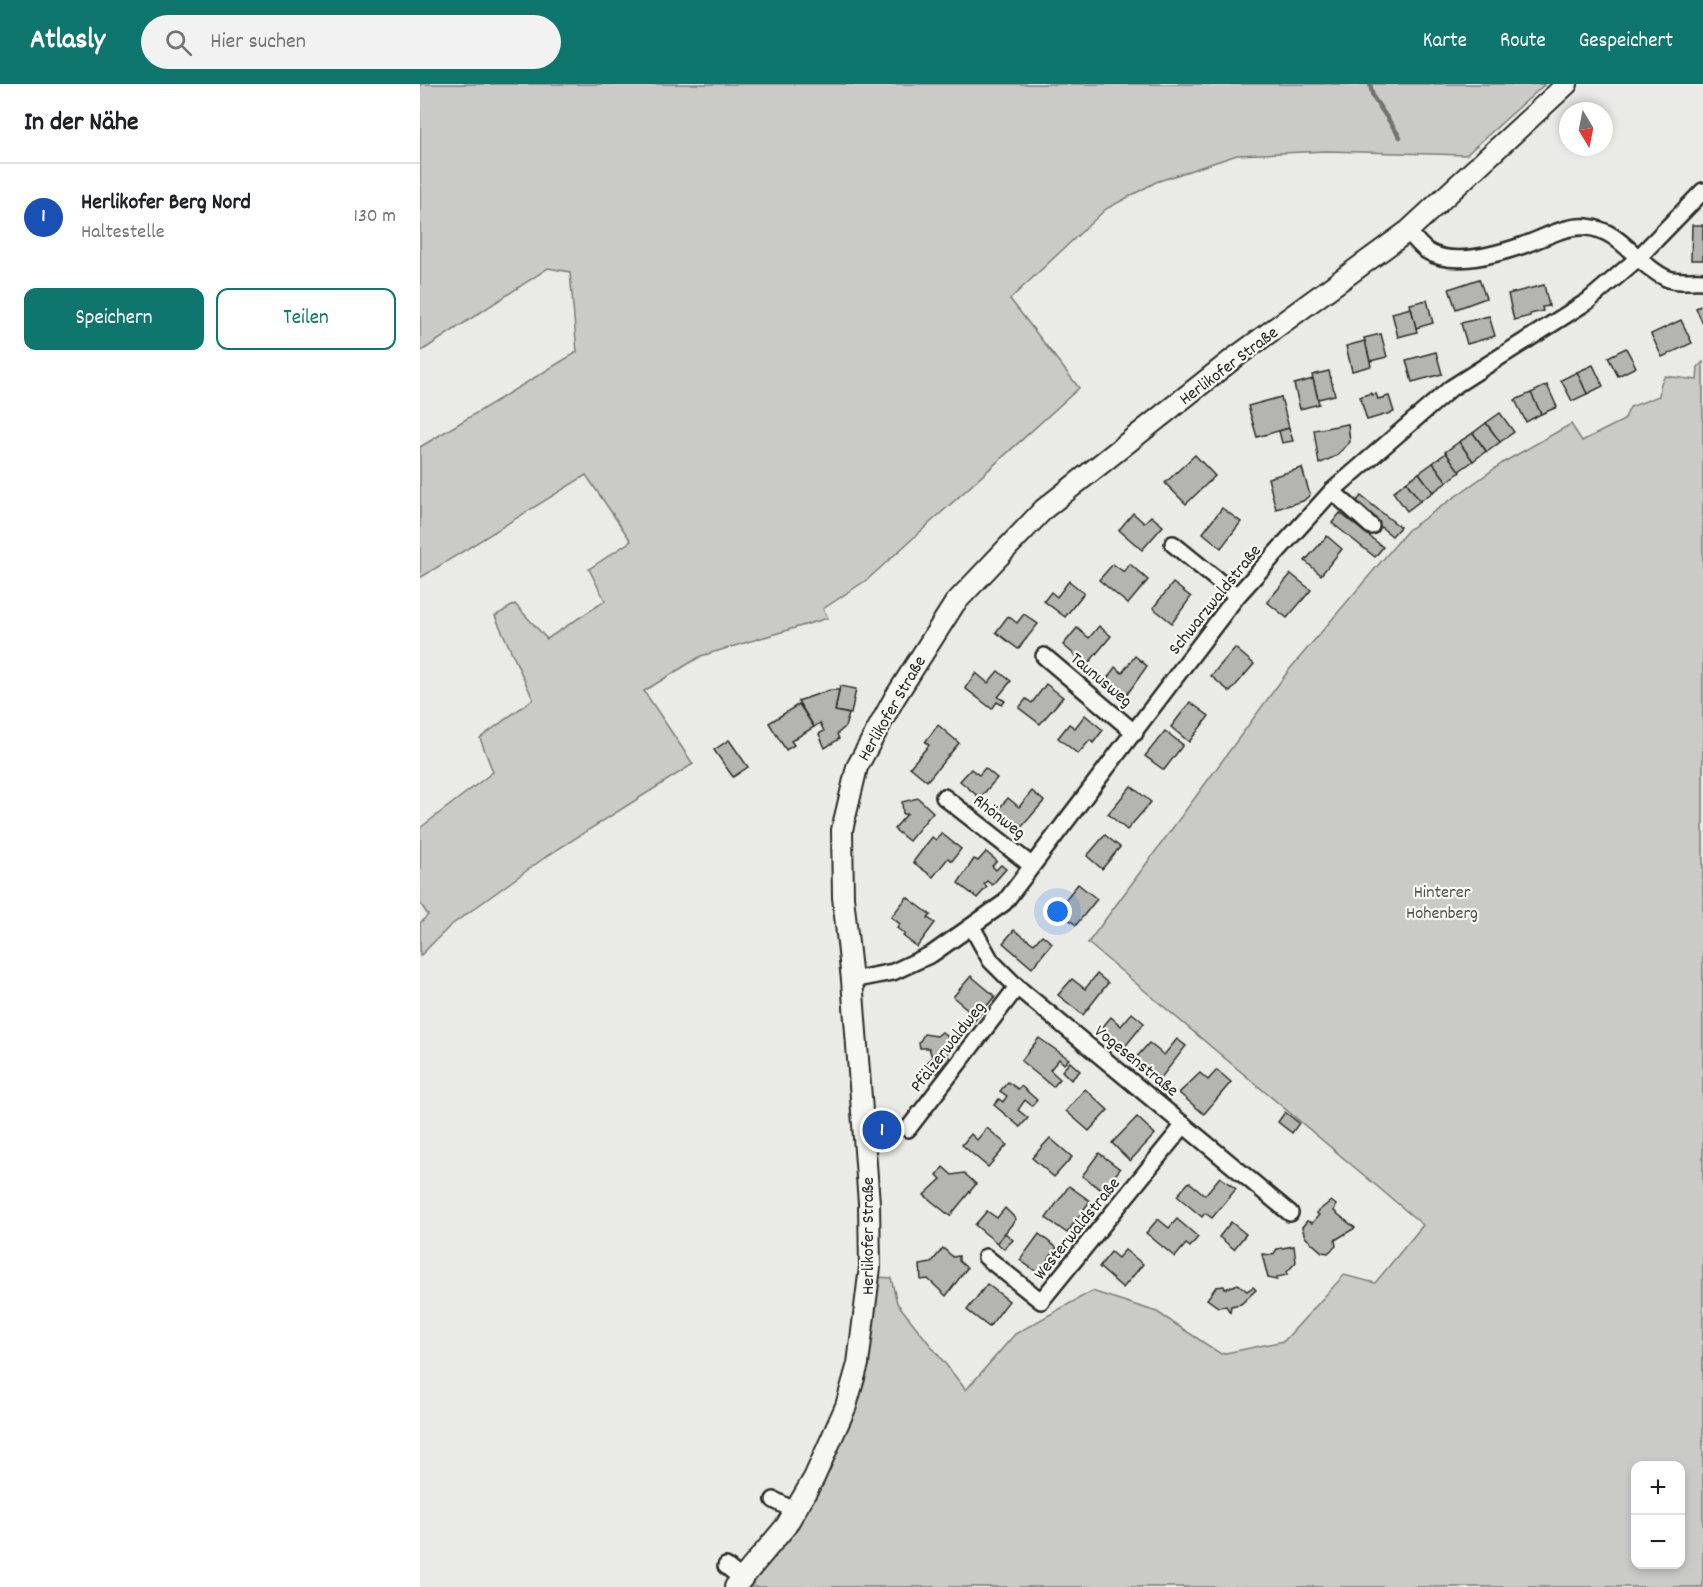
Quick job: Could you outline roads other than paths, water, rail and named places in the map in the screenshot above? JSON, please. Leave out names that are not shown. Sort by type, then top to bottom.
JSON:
[{"type":"main road","name":"Herlikofer Straße","points":[[738,1583],[795,1511],[814,1478],[840,1404],[870,1266],[863,1231],[852,980],[843,897],[842,830],[857,767],[894,699],[955,603],[1044,509],[1233,358],[1407,231],[1567,84]]},
{"type":"street","name":"Schwarzwaldstraße","points":[[852,980],[893,972],[932,954],[1004,903],[1237,596],[1332,491],[1451,388],[1588,301],[1637,259],[1703,191]]},
{"type":"street","points":[[1407,231],[1426,250],[1446,258],[1476,256],[1520,246],[1552,233],[1586,226],[1610,232],[1637,259],[1668,280],[1703,281]]},
{"type":"street","points":[[1332,491],[1371,526]]},
{"type":"street","points":[[1173,544],[1237,596]]},
{"type":"street","name":"Taunusweg","points":[[1044,656],[1134,733]]},
{"type":"street","name":"Rhönweg","points":[[944,796],[1031,865]]},
{"type":"street","name":"Vogesenstraße","points":[[972,927],[992,961],[1017,987],[1290,1213]]},
{"type":"street","name":"Pfälzerwaldweg","points":[[908,1129],[1017,987]]},
{"type":"street","name":"Westerwaldstraße","points":[[986,1257],[1041,1301],[1184,1125]]},
{"type":"street","points":[[774,1500],[795,1511]]},
{"type":"street","points":[[726,1566],[738,1583]]},
{"type":"waterway","points":[[1370,84],[1373,97],[1400,137]]},
{"type":"place","name":"Herlikofer Berg Nord","points":[[882,1130]]},
{"type":"park label","name":"Hinterer Hohenberg","points":[[1442,901]]}]
